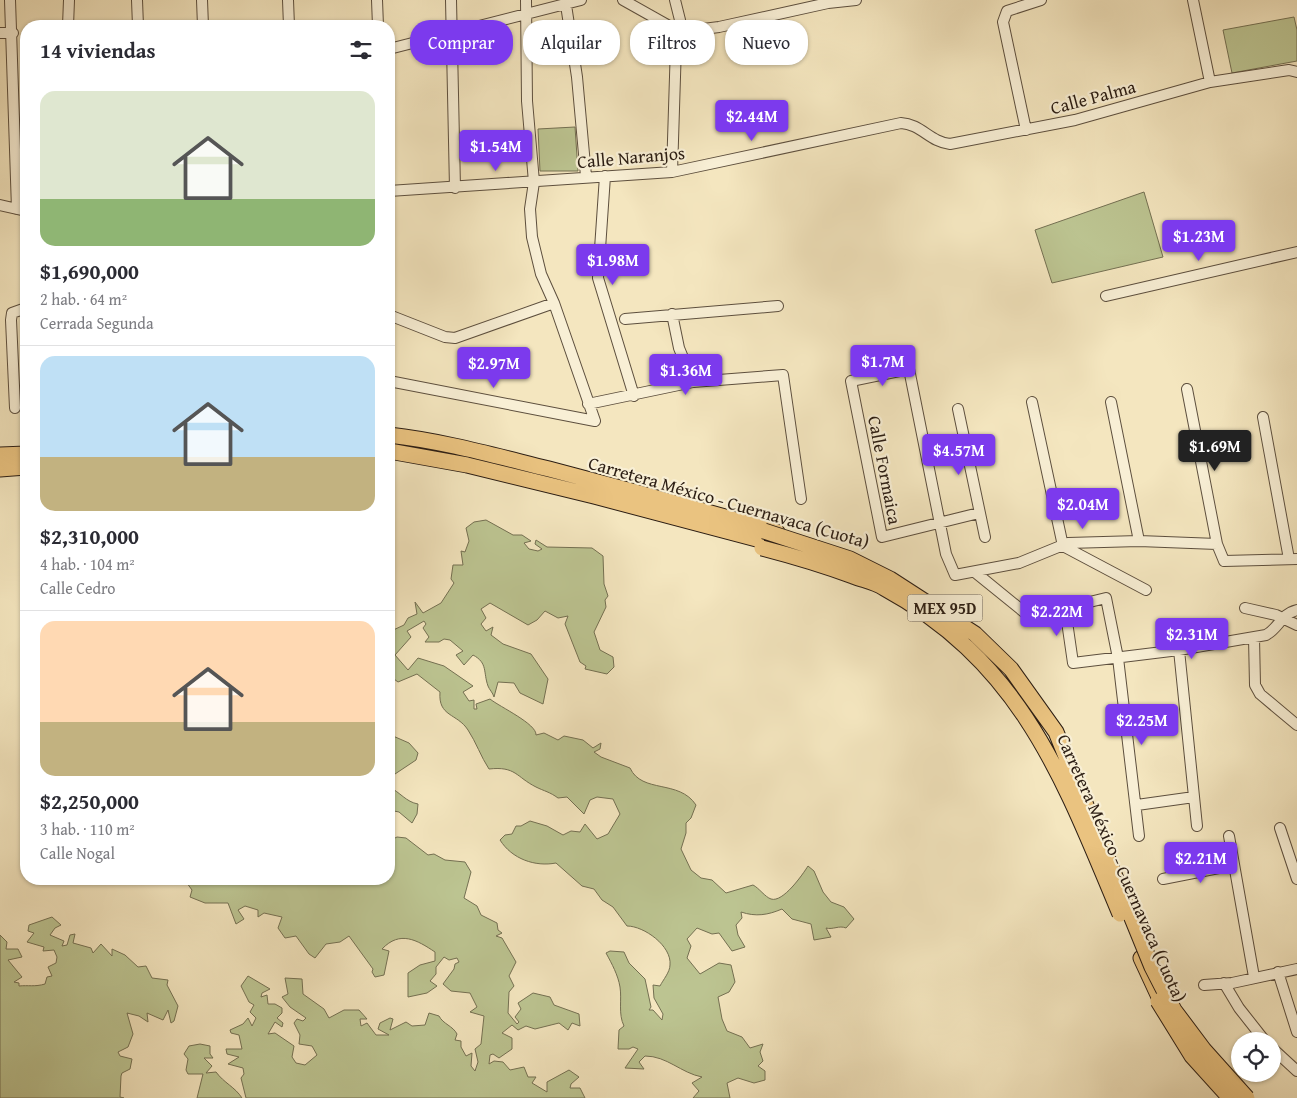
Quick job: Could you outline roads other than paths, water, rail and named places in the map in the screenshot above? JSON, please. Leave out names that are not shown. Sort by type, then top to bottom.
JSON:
[{"type":"highway","points":[[395,437],[480,454],[802,542],[850,558],[890,579],[974,634],[1011,669],[1056,732],[1152,967],[1174,1010],[1204,1050],[1247,1098]]},
{"type":"highway","name":"Carretera México - Cuernavaca (Cuota)","points":[[395,437],[421,439],[468,448],[622,488],[844,551],[904,580],[964,623],[1006,665],[1038,703],[1086,794],[1157,970],[1194,1032],[1224,1070],[1251,1098]]},
{"type":"highway","points":[[0,454],[20,453]]},
{"type":"highway","points":[[395,454],[590,500],[812,562],[883,587],[927,614],[965,643],[999,678],[1042,740],[1165,1014],[1192,1056],[1231,1098]]},
{"type":"highway","points":[[0,467],[20,466]]},
{"type":"street","points":[[10,0],[20,175]]},
{"type":"street","points":[[68,20],[69,0]]},
{"type":"street","points":[[137,0],[138,20]]},
{"type":"street","points":[[202,0],[203,20]]},
{"type":"street","points":[[288,0],[289,20]]},
{"type":"street","points":[[377,0],[378,20]]},
{"type":"street","points":[[451,20],[452,0]]},
{"type":"street","points":[[395,382],[595,421],[554,303],[541,274],[532,237],[530,209],[534,182],[527,101],[526,0]]},
{"type":"street","points":[[506,20],[581,0]]},
{"type":"street","points":[[623,0],[659,20]]},
{"type":"street","points":[[675,0],[678,20]]},
{"type":"street","points":[[715,27],[828,3],[856,0]]},
{"type":"street","points":[[1026,130],[1003,22],[1006,11],[1041,0]]},
{"type":"street","points":[[1193,0],[1210,82]]},
{"type":"street","points":[[566,5],[577,77],[586,176]]},
{"type":"street","points":[[0,33],[12,33]]},
{"type":"street","points":[[395,48],[410,44]]},
{"type":"street","points":[[452,65],[455,188]]},
{"type":"street","points":[[672,172],[675,65]]},
{"type":"street","name":"Calle Palma","points":[[901,123],[912,123],[939,143],[950,144],[1075,120],[1210,82],[1289,70],[1297,72]]},
{"type":"street","name":"Calle Naranjos","points":[[395,191],[534,182],[586,176],[672,172],[901,123]]},
{"type":"street","points":[[605,176],[598,278],[634,396]]},
{"type":"street","points":[[0,205],[20,210]]},
{"type":"street","points":[[1106,296],[1297,252]]},
{"type":"street","points":[[395,316],[446,337],[455,338],[554,303]]},
{"type":"street","points":[[625,319],[778,306]]},
{"type":"street","points":[[15,408],[11,320],[12,313],[20,309]]},
{"type":"street","points":[[672,314],[679,348],[693,382]]},
{"type":"street","name":"Calle Formaica","points":[[909,369],[940,522],[882,537],[851,381],[909,369]]},
{"type":"street","points":[[588,404],[634,396],[693,382],[783,375],[801,498]]},
{"type":"street","points":[[1186,389],[1217,544],[1224,561],[1293,559],[1263,417]]},
{"type":"street","points":[[1032,402],[1062,546]]},
{"type":"street","points":[[1112,402],[1139,541]]},
{"type":"street","points":[[958,409],[985,536]]},
{"type":"street","points":[[979,513],[940,522],[946,554],[955,575],[976,573],[1036,558],[1068,543],[1139,541],[1217,544]]},
{"type":"street","points":[[1062,546],[1146,590]]},
{"type":"street","points":[[976,573],[1024,612],[1065,608],[1106,598],[1118,658],[1137,805],[1139,836]]},
{"type":"street","points":[[1065,608],[1073,663],[1179,650],[1254,638],[1273,632],[1282,618],[1297,610]]},
{"type":"street","points":[[1245,608],[1282,618],[1297,625]]},
{"type":"street","points":[[1254,638],[1255,685],[1266,700],[1297,725]]},
{"type":"street","points":[[1179,650],[1197,826]]},
{"type":"street","points":[[1137,805],[1194,797]]},
{"type":"street","points":[[1280,828],[1297,879]]},
{"type":"street","points":[[1229,836],[1254,977]]},
{"type":"street","points":[[1163,879],[1234,865]]},
{"type":"street","points":[[1204,985],[1297,969]]},
{"type":"street","points":[[1278,972],[1297,1032]]},
{"type":"street","points":[[1224,983],[1239,1008],[1258,1032]]},
{"type":"street","points":[[1281,1056],[1297,1071]]}]
